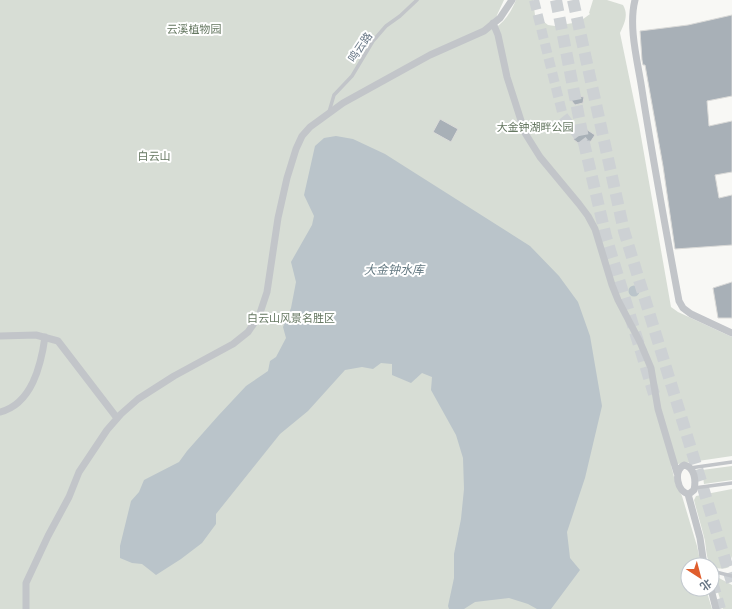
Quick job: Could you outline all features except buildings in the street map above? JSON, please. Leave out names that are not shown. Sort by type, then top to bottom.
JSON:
[{"type":"street","points":[[26,609],[26,583],[48,536],[69,497],[79,472],[94,447],[117,418],[138,399],[174,376],[233,344],[248,332],[259,316],[267,292],[278,218],[287,178],[296,149],[302,136],[310,127],[338,105],[430,55],[484,31],[500,18],[512,0]]},
{"type":"street","points":[[635,0],[632,11],[634,36],[652,152],[679,301],[683,308],[691,314],[732,333]]},
{"type":"street","points":[[493,23],[498,35],[507,77],[525,133],[540,157],[579,204],[595,229],[618,300],[640,342],[651,368],[658,409],[677,473],[678,482],[680,487],[686,494],[688,494],[700,538],[703,557]]},
{"type":"street","points":[[0,336],[36,335],[58,341],[117,418]]},
{"type":"street","points":[[0,412],[21,400],[34,382],[42,359],[46,337]]},
{"type":"street","points":[[677,473],[681,466],[686,465],[695,478],[694,488],[692,492],[688,494]]},
{"type":"street","points":[[713,597],[716,609]]},
{"type":"lane","name":"鸣云路","points":[[328,113],[334,95],[352,76],[373,41],[386,26],[400,16],[417,0]]},
{"type":"lane","points":[[689,468],[732,462]]},
{"type":"lane","points":[[694,488],[732,483]]},
{"type":"lane","points":[[720,573],[732,576]]},
{"type":"green space","name":"白云山","points":[[0,0],[504,0],[497,15],[495,28],[508,16],[516,0],[533,0],[535,15],[548,25],[555,26],[579,22],[590,14],[593,0],[607,0],[623,5],[626,16],[620,33],[639,125],[671,307],[678,312],[732,337],[732,456],[671,465],[676,485],[682,496],[699,557],[680,557],[680,597],[708,597],[712,609],[0,609]]},
{"type":"green space","points":[[732,466],[732,480],[704,484],[702,470]]},
{"type":"green space","points":[[732,489],[732,556],[729,567],[720,568],[720,557],[708,557],[705,540],[694,500],[696,496]]},
{"type":"green space","points":[[720,579],[732,585],[732,609],[723,609],[719,597]]},
{"type":"water","name":"大金钟水库","points":[[336,136],[353,139],[385,154],[530,246],[559,276],[578,302],[590,336],[602,406],[585,478],[567,532],[570,558],[580,570],[551,609],[537,609],[528,604],[509,598],[475,602],[464,609],[449,609],[448,606],[454,578],[454,554],[461,519],[464,489],[463,458],[456,435],[431,390],[432,377],[422,373],[411,383],[392,375],[392,364],[381,363],[373,369],[362,367],[345,370],[308,411],[280,434],[216,514],[216,524],[202,543],[181,559],[156,575],[142,564],[132,563],[120,558],[120,546],[131,501],[139,492],[144,480],[179,462],[187,451],[246,386],[268,371],[270,361],[276,357],[286,338],[283,327],[291,308],[296,282],[291,262],[312,225],[314,216],[304,195],[315,146],[324,138]]},
{"type":"water","points":[[632,286],[636,286],[638,287],[638,295],[632,296],[629,293],[629,289]]},
{"type":"tunnel","points":[[534,0],[563,116],[584,143]]},
{"type":"tunnel","points":[[556,0],[584,143],[606,237],[654,394]]},
{"type":"tunnel","points":[[573,0],[624,231],[732,582]]},
{"type":"tunnel","points":[[716,597],[720,609]]},
{"type":"park label","name":"云溪植物园","points":[[194,29]]},
{"type":"park label","name":"大金钟湖畔公园","points":[[535,127]]},
{"type":"park label","name":"白云山风景名胜区","points":[[291,318]]}]
